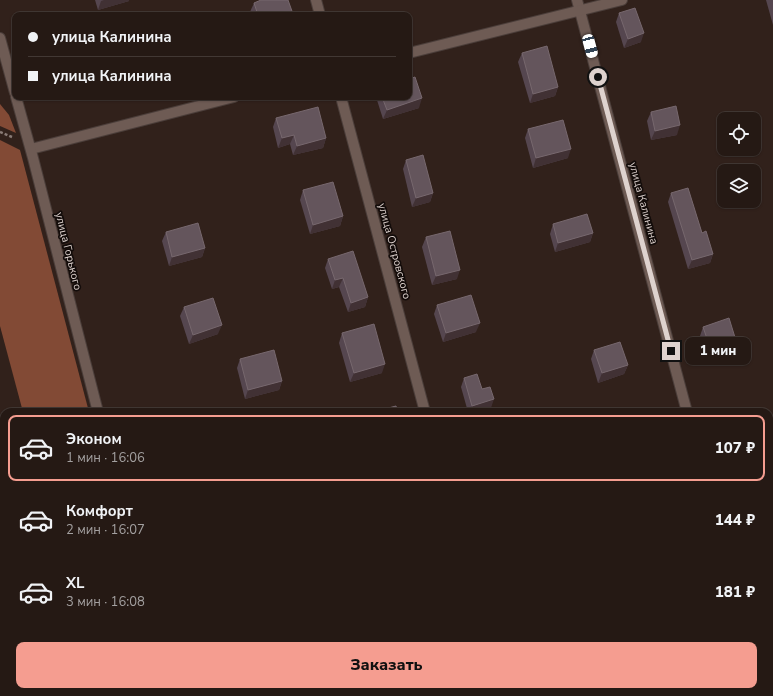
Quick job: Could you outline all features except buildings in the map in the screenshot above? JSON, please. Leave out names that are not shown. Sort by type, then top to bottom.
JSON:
[{"type":"street","points":[[316,0],[319,12]]},
{"type":"street","name":"улица Калинина","points":[[577,0],[686,408]]},
{"type":"street","points":[[412,52],[622,0]]},
{"type":"street","points":[[0,38],[12,81]]},
{"type":"street","name":"улица Горького","points":[[17,100],[31,149],[97,408]]},
{"type":"street","points":[[31,149],[222,100]]},
{"type":"street","name":"улица Островского","points":[[343,100],[424,408]]},
{"type":"shaded area","points":[[0,104],[9,115],[16,133],[0,126]]},
{"type":"shaded area","points":[[0,140],[20,150],[88,408],[22,408],[0,326]]},
{"type":"route","points":[[598,77],[671,351]]}]
